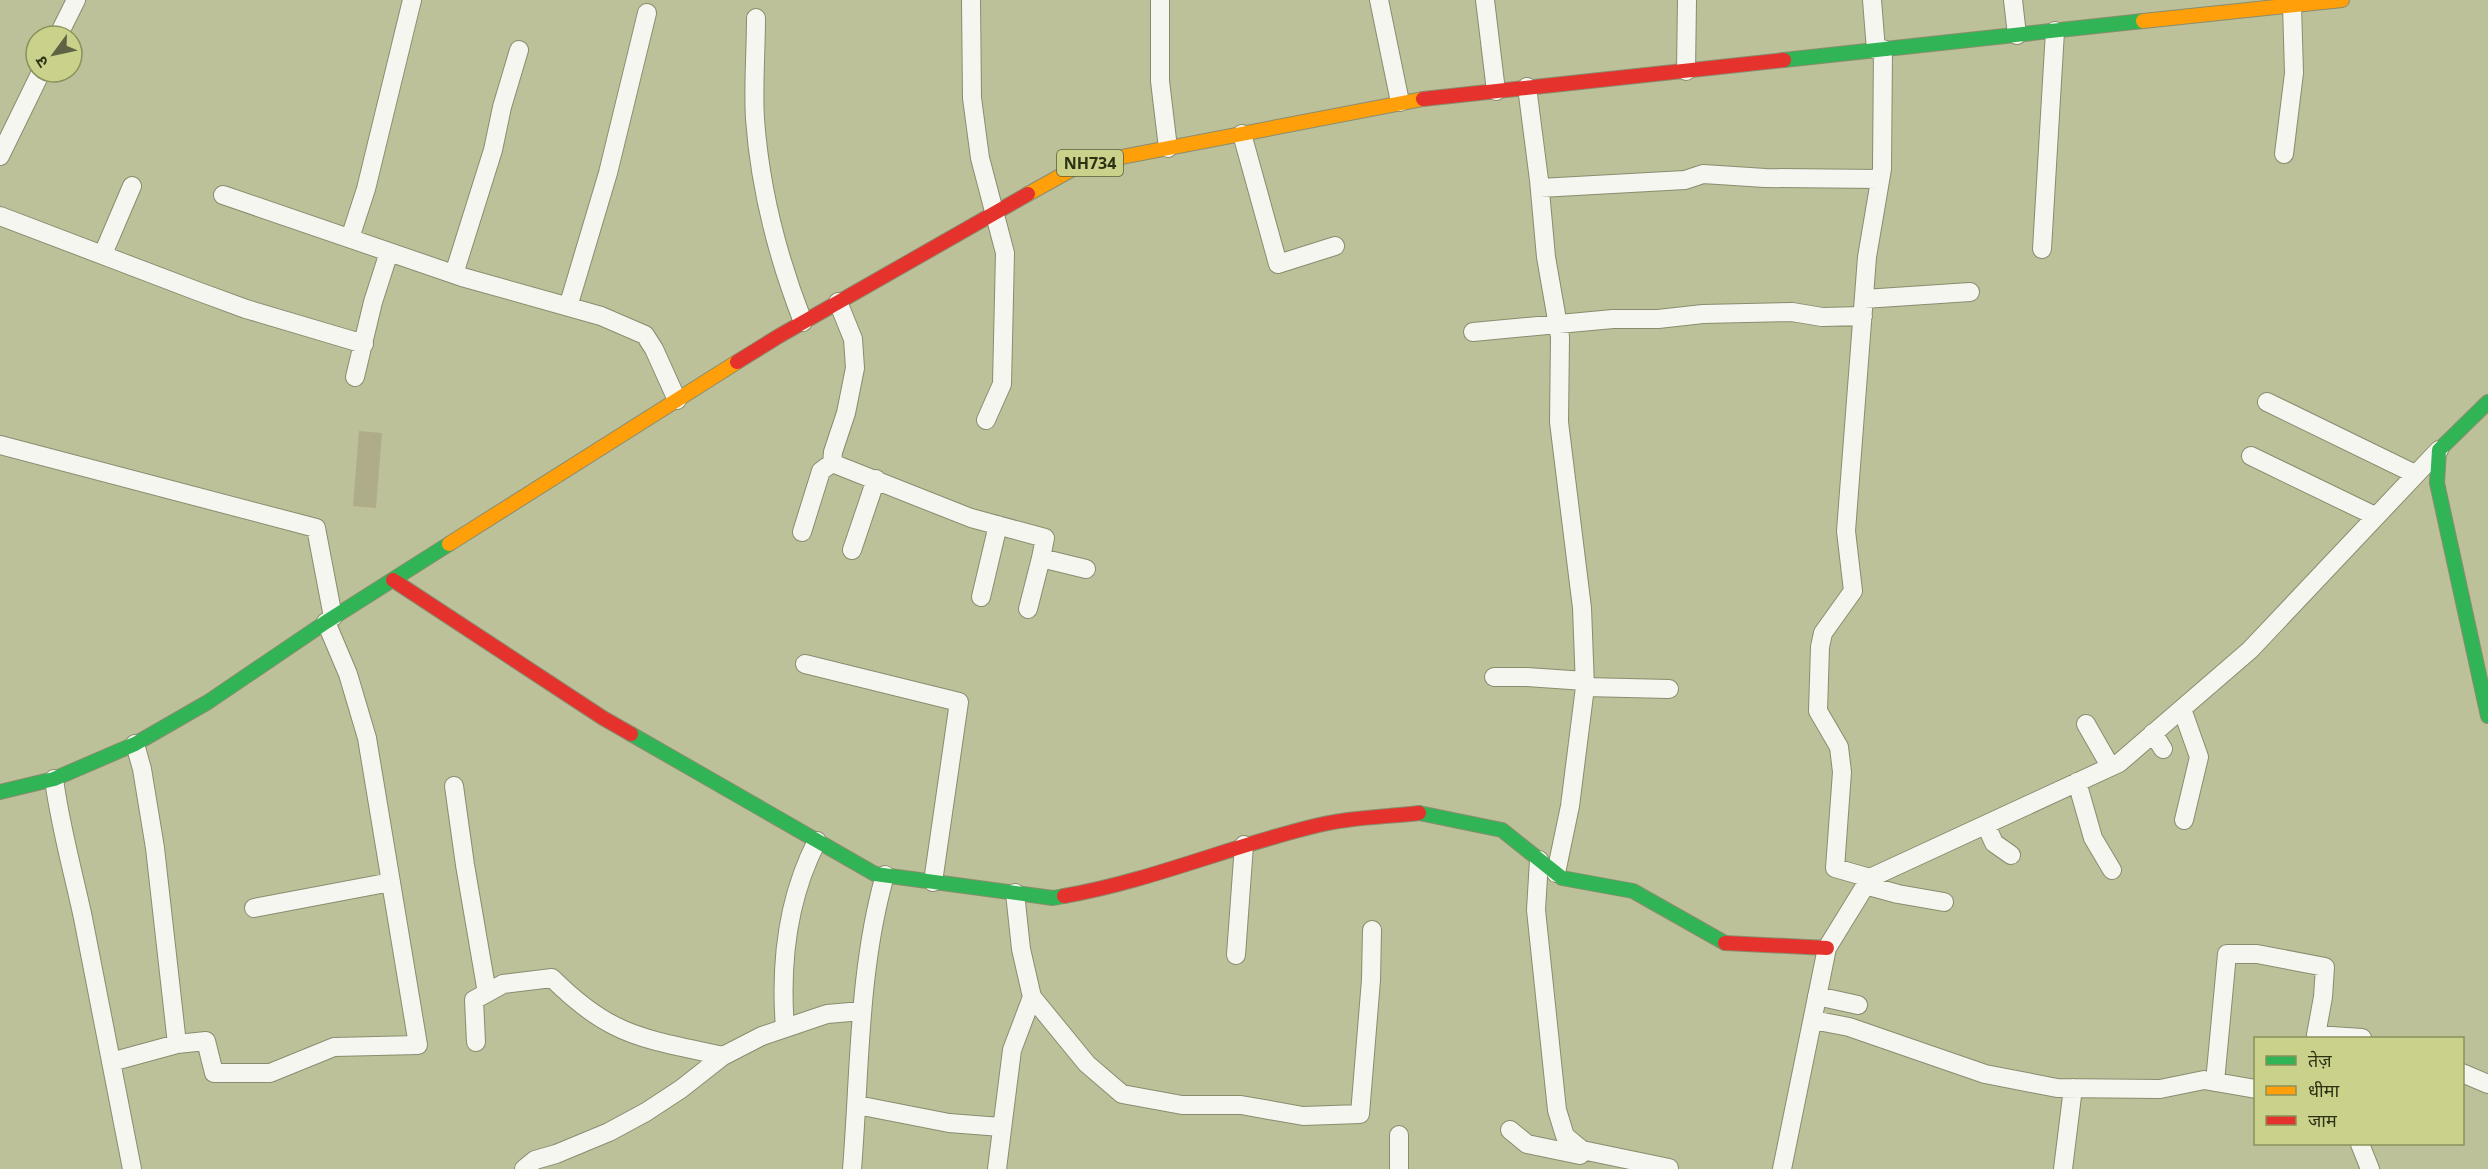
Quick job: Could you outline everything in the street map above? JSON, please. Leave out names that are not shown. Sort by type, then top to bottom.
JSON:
[{"type":"main road","name":"NH734","points":[[0,792],[54,779],[135,744],[208,702],[329,620],[803,322],[1080,165],[1400,102],[2342,0]]},
{"type":"main road","points":[[2488,402],[2439,450],[2437,483],[2488,716]]},
{"type":"main road","points":[[393,580],[603,718],[875,874],[1053,898],[1099,890],[1244,845],[1322,824],[1422,813],[1502,830],[1563,878],[1633,891],[1723,943],[1827,948]]},
{"type":"street","points":[[64,24],[76,0]]},
{"type":"street","points":[[350,238],[366,189],[412,0]]},
{"type":"street","points":[[971,0],[972,98],[981,158],[1005,253],[1002,384],[986,420]]},
{"type":"street","points":[[1160,0],[1160,81],[1168,148]]},
{"type":"street","points":[[1379,0],[1400,102]]},
{"type":"street","points":[[1485,0],[1496,91]]},
{"type":"street","points":[[1686,70],[1687,0]]},
{"type":"street","points":[[1872,0],[1880,50],[1880,179],[1867,257],[1846,531],[1853,591],[1822,633],[1818,711],[1839,747],[1841,764],[1835,868],[1898,894],[1944,902]]},
{"type":"street","points":[[2013,0],[2017,35]]},
{"type":"street","points":[[2284,154],[2294,73],[2292,5]]},
{"type":"street","points":[[568,307],[608,173],[647,13]]},
{"type":"street","points":[[756,18],[755,116],[758,149],[786,280],[803,322]]},
{"type":"street","points":[[2042,249],[2055,31]]},
{"type":"street","points":[[454,274],[493,150],[502,107],[519,50]]},
{"type":"street","points":[[0,156],[35,84]]},
{"type":"street","points":[[1527,87],[1546,257],[1560,337],[1559,422],[1582,608],[1585,684],[1570,806],[1556,873]]},
{"type":"street","points":[[1242,134],[1278,264],[1335,246]]},
{"type":"street","points":[[1540,188],[1686,180],[1703,174],[1880,179]]},
{"type":"street","points":[[103,254],[132,186]]},
{"type":"street","points":[[223,195],[454,274],[601,316],[645,335],[654,349],[677,400]]},
{"type":"street","points":[[0,216],[246,309],[364,344]]},
{"type":"street","points":[[355,377],[389,252]]},
{"type":"street","points":[[1473,332],[1557,323],[1612,319],[1658,319],[1703,314],[1791,312],[1822,317],[1863,308],[1970,292]]},
{"type":"street","points":[[802,532],[821,471],[832,462],[846,413],[855,368],[853,339],[838,303]]},
{"type":"street","points":[[2267,402],[2415,474]]},
{"type":"street","points":[[0,445],[316,528],[329,620],[367,738],[418,1045],[334,1047],[270,1073],[214,1073],[206,1041],[177,1044],[111,1062]]},
{"type":"street","points":[[1782,1169],[1827,948],[1868,882],[2119,762],[2250,650],[2439,450]]},
{"type":"street","points":[[2251,456],[2375,516]]},
{"type":"street","points":[[832,462],[971,518],[1045,538],[1028,609]]},
{"type":"street","points":[[852,550],[876,479]]},
{"type":"street","points":[[981,597],[998,525]]},
{"type":"street","points":[[1041,558],[1086,569]]},
{"type":"street","points":[[805,664],[959,702],[933,882]]},
{"type":"street","points":[[1494,677],[1527,676],[1585,684],[1669,689]]},
{"type":"street","points":[[2182,709],[2199,758],[2184,820]]},
{"type":"street","points":[[2086,724],[2110,766]]},
{"type":"street","points":[[2153,733],[2163,749]]},
{"type":"street","points":[[135,744],[142,769],[155,848],[177,1044]]},
{"type":"street","points":[[54,779],[58,816],[76,883],[132,1169]]},
{"type":"street","points":[[2078,782],[2093,838],[2112,870]]},
{"type":"street","points":[[454,786],[487,993]]},
{"type":"street","points":[[1986,825],[1994,843],[2011,855]]},
{"type":"street","points":[[785,1028],[783,970],[793,903],[804,867],[817,841]]},
{"type":"street","points":[[1236,955],[1244,845]]},
{"type":"street","points":[[1539,860],[1536,910],[1557,1110],[1565,1136],[1580,1158]]},
{"type":"street","points":[[852,1169],[862,1011],[876,908],[885,875]]},
{"type":"street","points":[[254,908],[391,882]]},
{"type":"street","points":[[1015,893],[1021,949],[1032,997],[1087,1064],[1122,1094],[1182,1105],[1241,1105],[1303,1116],[1360,1114],[1370,990],[1372,930]]},
{"type":"street","points":[[2215,1082],[2227,954],[2257,954],[2325,967],[2323,997],[2316,1035],[2347,1037]]},
{"type":"street","points":[[476,1042],[474,1000],[503,984],[552,978],[579,1004],[616,1027],[669,1044],[723,1056]]},
{"type":"street","points":[[1817,996],[1858,1005]]},
{"type":"street","points":[[997,1169],[1012,1050],[1032,997]]},
{"type":"street","points":[[524,1169],[535,1160],[556,1154],[609,1132],[646,1112],[681,1089],[723,1056],[785,1028],[827,1014],[862,1011]]},
{"type":"street","points":[[1813,1020],[1849,1027],[1985,1074],[2057,1088],[2160,1089],[2204,1080],[2254,1089]]},
{"type":"street","points":[[2464,1073],[2488,1084]]},
{"type":"street","points":[[2063,1169],[2073,1088]]},
{"type":"street","points":[[857,1105],[949,1123],[1001,1127]]},
{"type":"street","points":[[1510,1130],[1527,1144],[1580,1158],[1669,1168]]},
{"type":"street","points":[[1399,1169],[1400,1135]]},
{"type":"street","points":[[2361,1145],[2370,1169]]},
{"type":"building","points":[[359,431],[382,433],[376,508],[353,506]]},
{"type":"traffic: fast","points":[[1784,60],[2143,21]]},
{"type":"traffic: fast","points":[[2488,402],[2439,450],[2437,483],[2488,716]]},
{"type":"traffic: fast","points":[[0,792],[54,779],[135,744],[208,702],[326,622],[449,544]]},
{"type":"traffic: fast","points":[[631,734],[875,874],[1053,898],[1064,896]]},
{"type":"traffic: fast","points":[[1419,813],[1502,830],[1562,878],[1633,891],[1725,943]]},
{"type":"traffic: slow","points":[[2143,21],[2342,0]]},
{"type":"traffic: slow","points":[[1028,194],[1080,165],[1423,99]]},
{"type":"traffic: slow","points":[[449,544],[737,362]]},
{"type":"traffic: jam","points":[[1423,99],[1784,60]]},
{"type":"traffic: jam","points":[[737,362],[1028,194]]},
{"type":"traffic: jam","points":[[393,580],[631,734]]},
{"type":"traffic: jam","points":[[1064,896],[1128,881],[1255,842],[1331,822],[1419,813]]},
{"type":"traffic: jam","points":[[1725,943],[1827,948]]}]
